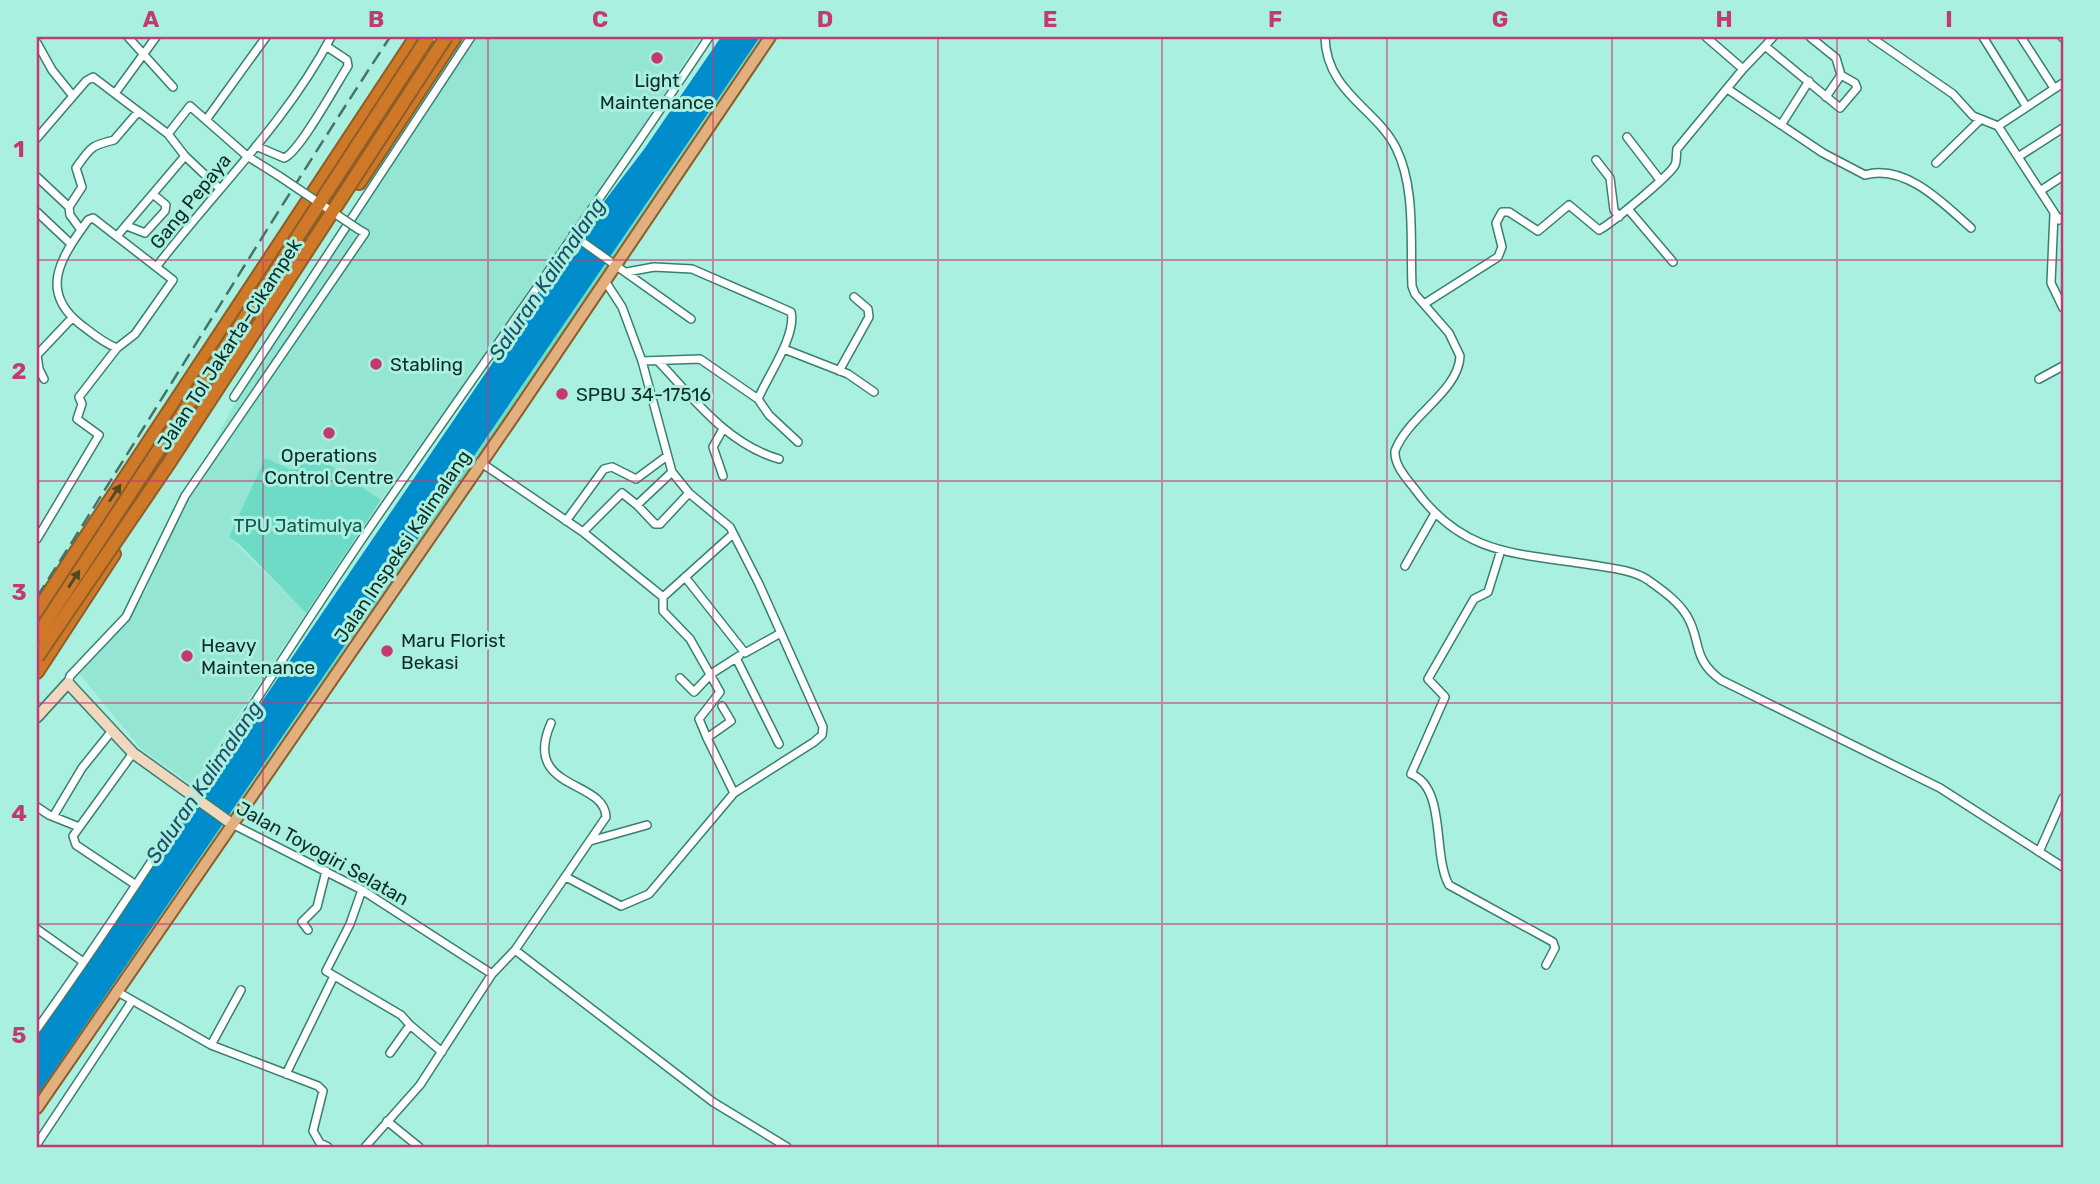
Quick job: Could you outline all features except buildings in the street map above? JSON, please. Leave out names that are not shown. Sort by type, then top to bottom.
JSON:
[{"type":"highway","name":"Jalan Tol Jakarta–Cikampek","points":[[37,611],[416,37]]},
{"type":"highway","points":[[37,636],[428,37]]},
{"type":"highway","points":[[37,657],[169,463],[446,37]]},
{"type":"highway","name":"Jalan Tol Jakarta–Cikampek","points":[[37,672],[455,37]]},
{"type":"main road","name":"Jalan Inspeksi Kalimalang","points":[[37,1108],[226,835],[228,822],[239,815],[605,281],[613,262],[769,37]]},
{"type":"street","points":[[128,37],[173,87]]},
{"type":"street","points":[[116,92],[156,37]]},
{"type":"street","points":[[205,120],[266,37]]},
{"type":"street","name":"Gang Pepaya","points":[[158,266],[256,146],[331,37]]},
{"type":"street","points":[[234,397],[471,37]]},
{"type":"street","points":[[37,1029],[39,1020],[136,885],[191,796],[376,519],[576,238],[709,37]]},
{"type":"street","points":[[1325,37],[1336,76],[1350,97],[1394,144],[1401,159],[1408,182],[1412,286],[1449,333],[1460,356],[1459,365],[1446,387],[1405,430],[1395,457],[1434,515],[1472,540],[1501,550],[1605,567],[1646,579],[1684,611],[1700,656],[1708,669],[1721,680],[1940,788],[2063,867]]},
{"type":"street","points":[[1706,37],[1743,69]]},
{"type":"street","points":[[1424,304],[1498,257],[1502,247],[1496,223],[1502,212],[1509,212],[1538,231],[1569,205],[1596,230],[1619,217],[1675,165],[1677,149],[1773,37]]},
{"type":"street","points":[[1765,46],[1840,108],[1857,88],[1855,83],[1841,75],[1836,58],[1811,37]]},
{"type":"street","points":[[1821,44],[1826,37]]},
{"type":"street","points":[[1983,37],[2026,106]]},
{"type":"street","points":[[2021,37],[2054,88]]},
{"type":"street","points":[[1872,38],[1953,94],[1979,121]]},
{"type":"street","points":[[37,43],[52,70],[73,96]]},
{"type":"street","points":[[256,146],[284,158],[304,140],[348,66],[347,60],[326,46]]},
{"type":"street","points":[[1826,97],[1841,75]]},
{"type":"street","points":[[37,138],[91,78],[116,92],[168,134],[186,156],[220,188]]},
{"type":"street","points":[[1781,125],[1809,81]]},
{"type":"street","points":[[1998,126],[2063,82]]},
{"type":"street","points":[[1729,90],[1841,165],[1865,175],[1875,172],[1902,177],[1947,207],[1971,228]]},
{"type":"street","points":[[37,717],[68,683],[70,676],[126,617],[186,496],[366,233],[247,156],[188,105],[168,134]]},
{"type":"street","points":[[69,207],[82,187],[76,168],[92,146],[98,142],[114,140],[138,112]]},
{"type":"street","points":[[1936,163],[1979,121],[1990,121],[1998,126],[2062,221]]},
{"type":"street","points":[[2018,157],[2063,128]]},
{"type":"street","points":[[1627,137],[1660,180]]},
{"type":"street","points":[[117,236],[186,156]]},
{"type":"street","points":[[1596,160],[1610,178],[1614,210],[1619,217]]},
{"type":"street","points":[[2040,191],[2063,176]]},
{"type":"street","points":[[37,177],[69,207],[70,215],[81,230]]},
{"type":"street","points":[[127,226],[145,233],[165,211],[166,205],[155,195]]},
{"type":"street","points":[[1628,209],[1673,262]]},
{"type":"street","points":[[37,212],[71,244]]},
{"type":"street","points":[[2054,212],[2051,283],[2063,308]]},
{"type":"street","points":[[37,539],[99,435],[76,419],[82,404],[79,397],[117,348],[135,334],[172,286],[173,280],[158,266],[93,218],[88,220],[71,244],[56,281],[62,305],[72,318],[95,336],[117,348]]},
{"type":"street","points":[[576,238],[691,319]]},
{"type":"street","points":[[627,272],[654,267],[692,269],[788,309],[792,317],[784,349],[758,399]]},
{"type":"street","points":[[566,877],[625,907],[649,894],[734,793],[822,735],[819,718],[733,534],[712,509],[689,493],[672,472],[642,361],[622,307],[605,281]]},
{"type":"street","points":[[839,371],[869,317],[868,309],[854,297]]},
{"type":"street","points":[[44,379],[37,355],[72,318]]},
{"type":"street","points":[[784,349],[839,371],[874,392]]},
{"type":"street","points":[[642,361],[700,359],[758,399],[769,415],[798,442]]},
{"type":"street","points":[[658,361],[723,429],[752,449],[779,459]]},
{"type":"street","points":[[2039,379],[2063,366]]},
{"type":"street","points":[[723,429],[713,447],[723,476]]},
{"type":"street","points":[[566,521],[604,469],[612,467],[636,479],[667,456]]},
{"type":"street","points":[[481,462],[583,532],[663,597]]},
{"type":"street","points":[[637,505],[672,472]]},
{"type":"street","points":[[583,532],[624,492],[655,524],[660,524],[689,493]]},
{"type":"street","points":[[1405,566],[1434,515]]},
{"type":"street","points":[[733,534],[663,597],[663,611],[690,639],[720,694],[699,719],[734,793]]},
{"type":"street","points":[[1501,550],[1488,592],[1474,598],[1431,673],[1429,683],[1445,697],[1411,774],[1423,780],[1429,790],[1437,820],[1443,874],[1449,885],[1553,942],[1555,948],[1546,965]]},
{"type":"street","points":[[685,577],[745,653]]},
{"type":"street","points":[[680,678],[694,692],[710,674],[779,634]]},
{"type":"street","points":[[736,658],[779,744]]},
{"type":"street","name":"Jalan Toyogiri Selatan","points":[[68,683],[133,753],[228,822],[362,890],[492,974]]},
{"type":"street","points":[[707,738],[731,721],[722,706]]},
{"type":"street","points":[[365,1147],[420,1085],[492,974],[515,950],[606,817],[606,810],[553,770],[544,757],[544,741],[551,723]]},
{"type":"street","points":[[54,815],[82,768],[111,732]]},
{"type":"street","points":[[133,753],[73,836],[76,845],[136,885]]},
{"type":"street","points":[[2039,852],[2063,798]]},
{"type":"street","points":[[37,807],[79,827]]},
{"type":"street","points":[[589,841],[647,825]]},
{"type":"street","points":[[308,930],[302,922],[317,907],[326,871]]},
{"type":"street","points":[[362,890],[350,924],[326,970],[332,978],[398,1013],[442,1052]]},
{"type":"street","points":[[37,929],[82,961]]},
{"type":"street","points":[[515,950],[713,1102],[788,1147]]},
{"type":"street","points":[[286,1074],[332,978]]},
{"type":"street","points":[[211,1045],[241,990]]},
{"type":"street","points":[[116,991],[211,1045],[318,1086],[323,1091],[313,1131],[320,1143],[328,1147]]},
{"type":"street","points":[[37,1144],[132,1001]]},
{"type":"street","points":[[390,1053],[410,1025]]},
{"type":"street","points":[[387,1121],[419,1147]]},
{"type":"shaded area","points":[[475,37],[701,37],[617,165],[381,500],[311,453],[292,471],[265,458],[229,537],[306,613],[192,785],[141,749],[78,672],[129,615],[146,591],[170,528],[261,353]]},
{"type":"green space","points":[[760,37],[770,37],[227,824],[37,1108],[37,1096]]},
{"type":"green space","name":"TPU Jatimulya","points":[[310,452],[381,500],[306,613],[229,537],[265,458],[292,470]]},
{"type":"water","points":[[721,37],[760,37],[37,1096],[37,1032],[553,274],[578,253],[585,240],[587,224],[645,148]]},
{"type":"railway","points":[[37,597],[390,37]]},
{"type":"place","name":"Light Maintenance","points":[[657,58]]},
{"type":"place","name":"Stabling","points":[[376,364]]},
{"type":"place","name":"SPBU 34-17516","points":[[562,394]]},
{"type":"place","name":"Operations Control Centre","points":[[329,433]]},
{"type":"place","name":"Maru Florist Bekasi","points":[[387,651]]},
{"type":"place","name":"Heavy Maintenance","points":[[187,656]]},
{"type":"water label","name":"Saluran Kalimalang","points":[[547,279]]},
{"type":"water label","name":"Saluran Kalimalang","points":[[204,782]]}]
